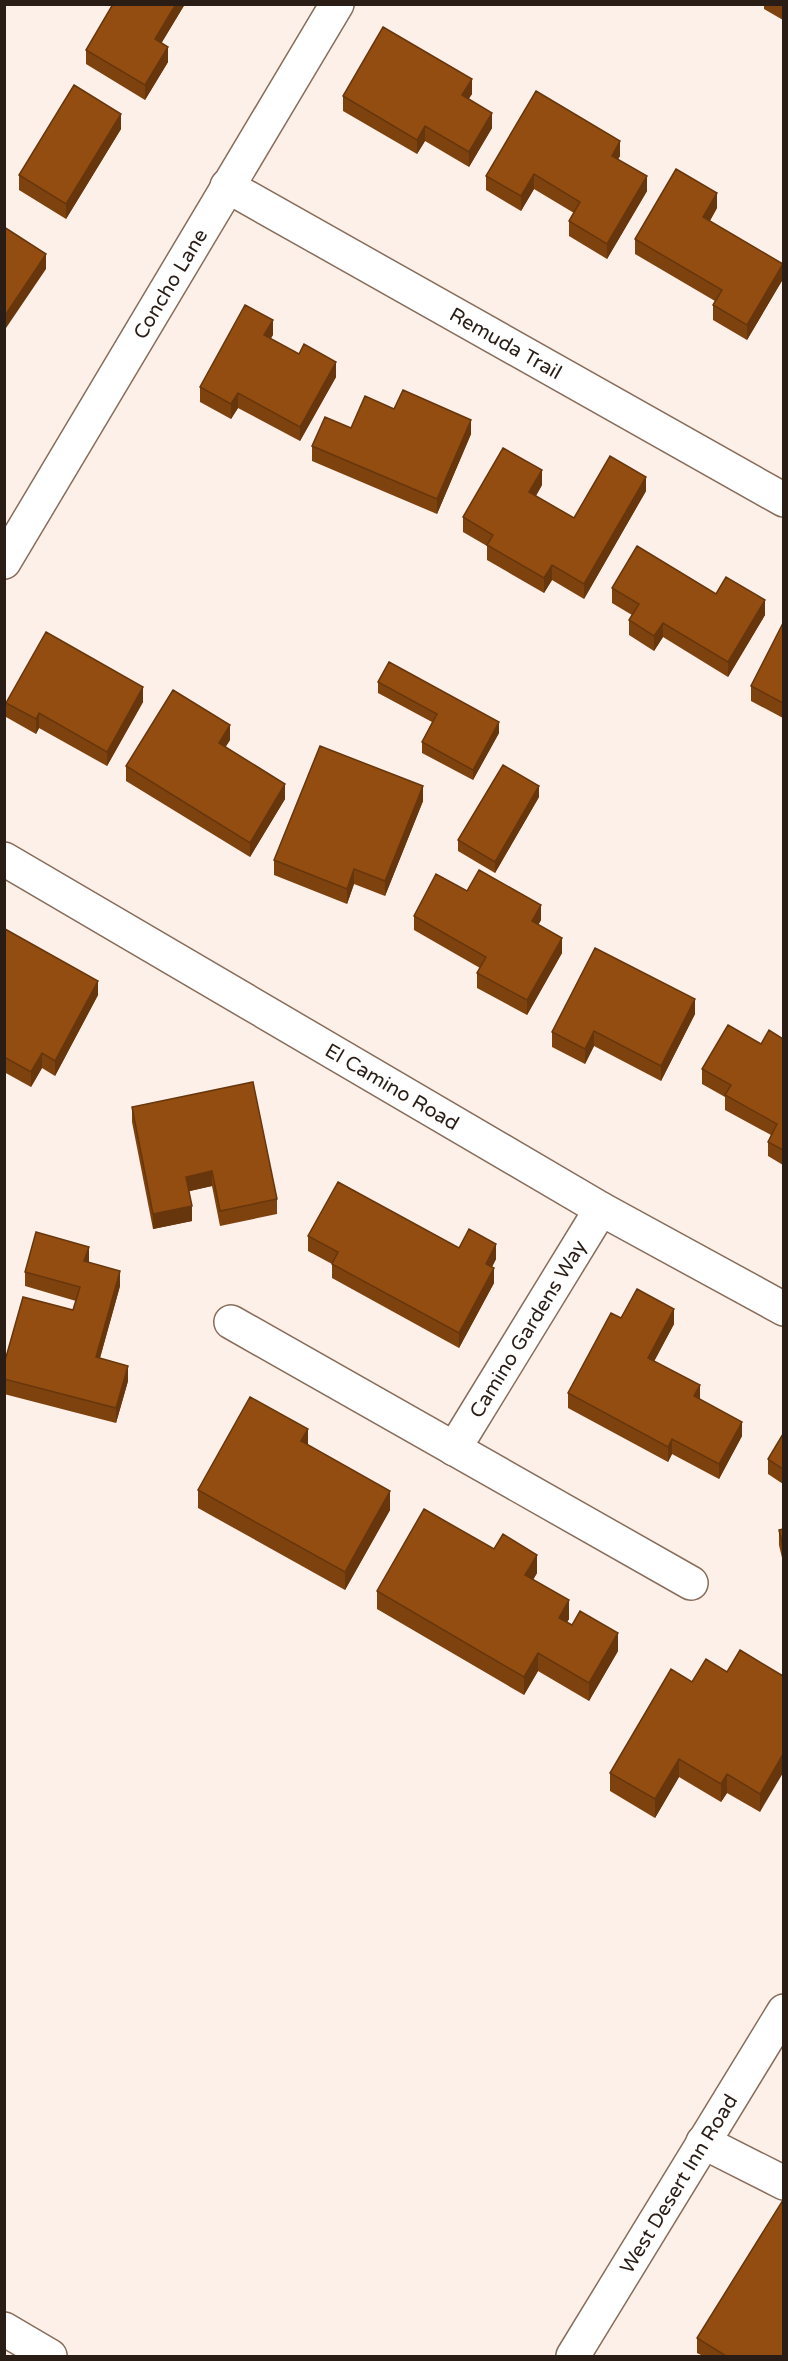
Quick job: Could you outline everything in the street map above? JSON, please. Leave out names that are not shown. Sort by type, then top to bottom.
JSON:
[{"type":"street","name":"Concho Lane","points":[[4,562],[336,4]]},
{"type":"street","name":"Remuda Trail","points":[[227,186],[783,500]]},
{"type":"street","name":"El Camino Road","points":[[4,859],[601,1209],[783,1309]]},
{"type":"street","name":"Camino Gardens Way","points":[[454,1449],[601,1209]]},
{"type":"street","points":[[231,1322],[691,1583]]},
{"type":"street","name":"West Desert Inn Road","points":[[573,2356],[783,2011]]},
{"type":"street","points":[[703,2142],[783,2183]]},
{"type":"street","points":[[4,2330],[50,2356]]},
{"type":"building","points":[[113,4],[176,4],[155,39],[168,47],[145,85],[86,50]]},
{"type":"building","points":[[383,27],[472,79],[462,95],[492,113],[469,152],[425,126],[417,140],[343,96]]},
{"type":"building","points":[[74,85],[121,114],[66,204],[19,175]]},
{"type":"building","points":[[536,91],[620,141],[612,156],[647,176],[607,244],[569,221],[580,202],[534,174],[521,196],[486,176]]},
{"type":"building","points":[[676,169],[717,193],[703,217],[783,264],[747,325],[713,305],[722,290],[635,239]]},
{"type":"building","points":[[4,227],[46,254],[4,317]]},
{"type":"building","points":[[245,305],[273,320],[264,335],[299,354],[304,344],[336,362],[300,427],[238,393],[231,404],[200,387]]},
{"type":"building","points":[[403,390],[471,420],[437,499],[312,446],[325,417],[351,428],[365,396],[394,409]]},
{"type":"building","points":[[503,448],[542,470],[529,492],[574,518],[610,456],[646,477],[584,584],[552,565],[544,578],[487,545],[493,535],[463,517]]},
{"type":"building","points":[[637,546],[716,594],[726,577],[765,600],[728,662],[663,623],[654,636],[629,620],[639,604],[612,588]]},
{"type":"building","points":[[783,623],[783,703],[751,686]]},
{"type":"building","points":[[46,632],[143,687],[107,752],[39,713],[36,719],[6,703]]},
{"type":"building","points":[[389,662],[499,722],[473,770],[422,742],[437,714],[378,682]]},
{"type":"building","points":[[173,690],[230,725],[219,743],[285,784],[250,843],[126,766]]},
{"type":"building","points":[[320,746],[423,786],[385,881],[354,869],[347,889],[274,860]]},
{"type":"building","points":[[503,765],[539,786],[495,862],[458,840]]},
{"type":"building","points":[[479,870],[541,905],[532,921],[562,938],[527,1000],[477,973],[486,957],[414,916],[436,874],[467,891]]},
{"type":"building","points":[[5,929],[98,981],[55,1061],[42,1053],[31,1072],[4,1057]]},
{"type":"building","points":[[595,948],[695,999],[661,1066],[594,1031],[585,1049],[552,1032]]},
{"type":"building","points":[[728,1025],[761,1044],[769,1030],[783,1039],[783,1150],[768,1142],[777,1124],[725,1095],[731,1085],[702,1069]]},
{"type":"building","points":[[253,1082],[277,1199],[220,1211],[212,1171],[186,1177],[192,1206],[153,1214],[132,1107]]},
{"type":"building","points":[[338,1182],[459,1248],[469,1229],[496,1244],[486,1264],[494,1268],[459,1333],[332,1264],[338,1252],[308,1236]]},
{"type":"building","points":[[36,1232],[89,1247],[84,1261],[120,1271],[96,1357],[128,1366],[116,1408],[4,1379],[4,1364],[23,1297],[73,1310],[80,1287],[25,1272]]},
{"type":"building","points":[[637,1289],[674,1309],[648,1358],[700,1385],[694,1396],[742,1422],[719,1464],[672,1439],[668,1447],[568,1393],[611,1313],[621,1318]]},
{"type":"building","points":[[250,1397],[308,1429],[301,1441],[390,1491],[345,1572],[198,1490]]},
{"type":"building","points":[[783,1434],[783,1469],[768,1459]]},
{"type":"building","points":[[424,1509],[494,1549],[503,1534],[537,1555],[525,1575],[569,1600],[559,1618],[572,1625],[580,1611],[618,1633],[589,1683],[538,1653],[524,1677],[377,1591]]},
{"type":"building","points":[[783,1529],[783,1547],[779,1530]]},
{"type":"building","points":[[740,1650],[783,1676],[783,1754],[760,1794],[727,1774],[721,1784],[679,1759],[655,1799],[610,1773],[671,1669],[692,1682],[706,1659],[727,1672]]},
{"type":"building","points":[[783,2200],[783,2356],[726,2356],[697,2338]]}]
